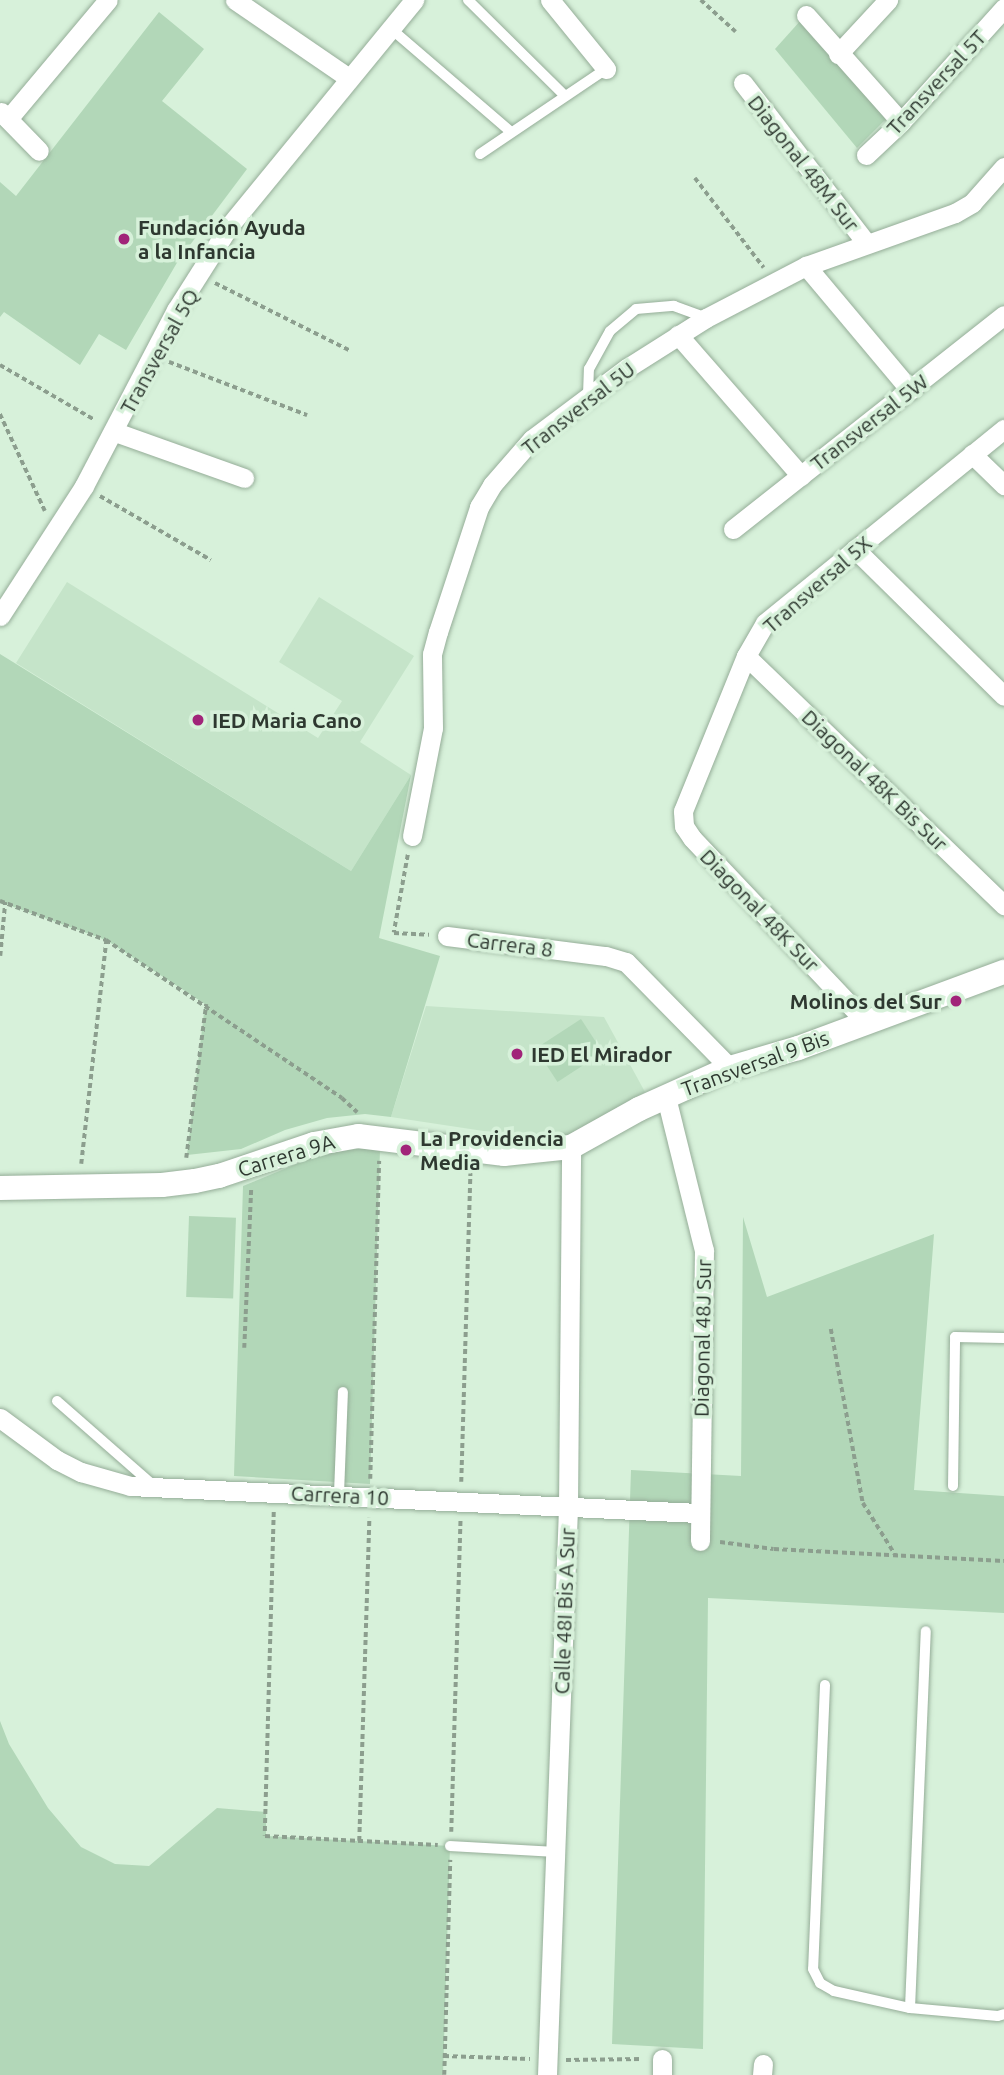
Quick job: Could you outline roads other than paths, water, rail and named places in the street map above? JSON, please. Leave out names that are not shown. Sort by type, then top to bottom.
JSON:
[{"type":"street","points":[[39,151],[4,115],[108,0]]},
{"type":"street","points":[[235,0],[349,78]]},
{"type":"street","points":[[550,0],[606,69]]},
{"type":"street","points":[[838,54],[888,0]]},
{"type":"street","name":"Transversal 5Q","points":[[0,616],[84,486],[115,432],[176,310],[230,225],[407,2]]},
{"type":"street","name":"Transversal 5T","points":[[866,155],[901,122],[1004,8]]},
{"type":"street","points":[[806,15],[901,122]]},
{"type":"street","name":"Diagonal 48M Sur","points":[[743,83],[866,243]]},
{"type":"street","name":"Transversal 5U","points":[[412,836],[433,728],[432,654],[479,507],[492,485],[532,439],[588,396],[706,318],[806,266],[955,213],[972,203],[1004,167]]},
{"type":"street","points":[[806,266],[910,390]]},
{"type":"street","name":"Transversal 5W","points":[[733,529],[1004,315]]},
{"type":"street","points":[[678,335],[801,476]]},
{"type":"street","name":"Transversal 5X","points":[[684,826],[683,811],[746,656],[765,624],[1004,429]]},
{"type":"street","points":[[115,432],[244,478]]},
{"type":"street","points":[[972,454],[1004,485]]},
{"type":"street","points":[[855,549],[1004,696]]},
{"type":"street","name":"Diagonal 48K Bis Sur","points":[[746,656],[1004,905]]},
{"type":"street","name":"Diagonal 48K Sur","points":[[684,826],[866,1022]]},
{"type":"street","name":"Carrera 8","points":[[447,936],[606,956],[626,962],[730,1068]]},
{"type":"street","name":"Transversal 9 Bis","points":[[571,1147],[666,1097],[730,1068],[799,1048],[1004,972]]},
{"type":"street","name":"Diagonal 48J Sur","points":[[666,1097],[704,1250],[699,1541]]},
{"type":"street","name":"Carrera 9A","points":[[0,1188],[183,1183],[240,1170],[314,1144],[358,1136],[504,1154],[571,1147]]},
{"type":"street","name":"Calle 48I Bis A Sur","points":[[548,2075],[568,1507],[571,1147]]},
{"type":"street","name":"Carrera 10","points":[[0,1418],[39,1448],[81,1472],[130,1486],[698,1513]]},
{"type":"lane","points":[[468,0],[565,96]]},
{"type":"lane","points":[[389,27],[510,131]]},
{"type":"lane","points":[[480,153],[606,69]]},
{"type":"lane","points":[[588,396],[589,369],[610,331],[636,309],[674,306],[706,318]]},
{"type":"lane","points":[[953,1486],[955,1337],[1004,1338]]},
{"type":"lane","points":[[339,1494],[342,1392]]},
{"type":"lane","points":[[57,1401],[156,1488]]},
{"type":"lane","points":[[910,2008],[926,1631]]},
{"type":"lane","points":[[825,1685],[813,1969],[820,1983],[834,1991],[910,2008],[998,2016],[1004,2014]]},
{"type":"lane","points":[[450,1846],[555,1852]]},
{"type":"place","name":"Fundación Ayuda a la Infancia","points":[[124,239]]},
{"type":"place","name":"IED Maria Cano","points":[[198,720]]},
{"type":"place","name":"Molinos del Sur","points":[[956,1001]]},
{"type":"place","name":"IED El Mirador","points":[[517,1054]]},
{"type":"place","name":"La Providencia Media","points":[[406,1150]]}]
